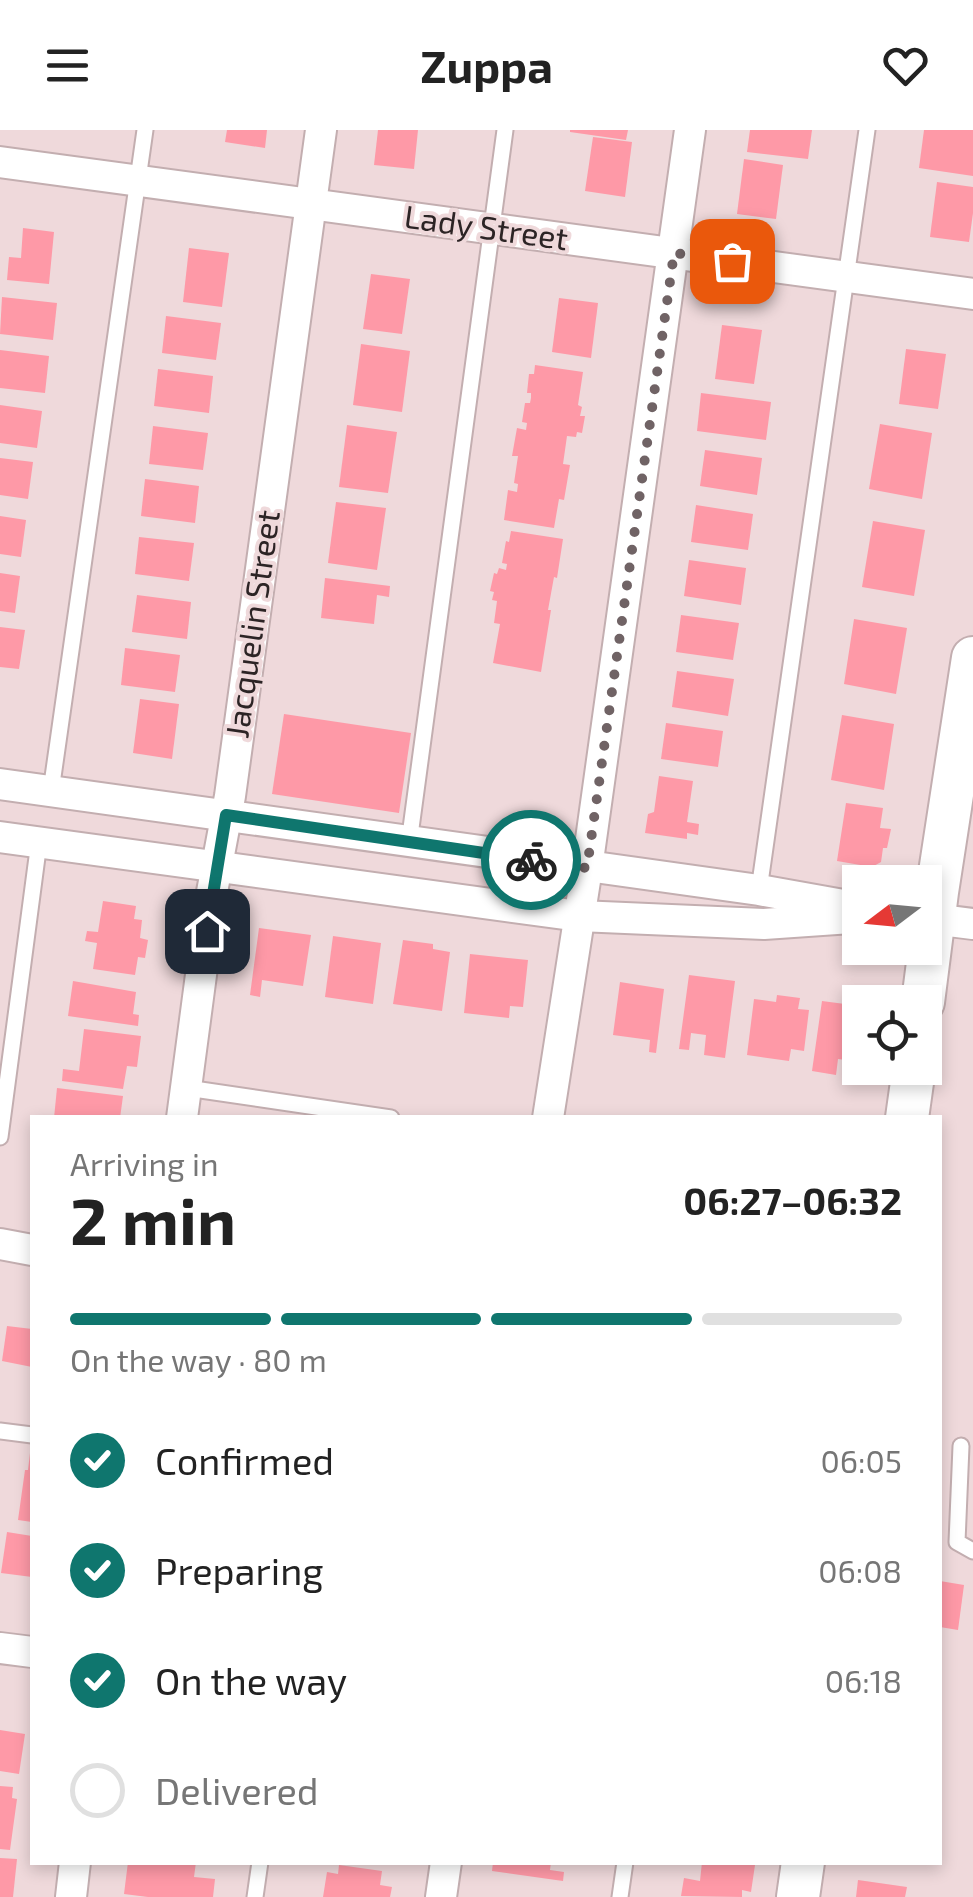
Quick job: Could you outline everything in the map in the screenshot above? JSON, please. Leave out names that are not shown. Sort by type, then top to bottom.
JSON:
[{"type":"street","name":"Jacquelin Street","points":[[184,1102],[321,130]]},
{"type":"street","points":[[548,1115],[587,868],[690,130]]},
{"type":"street","name":"Lady Street","points":[[0,162],[973,294]]},
{"type":"street","points":[[927,985],[944,920],[973,658]]},
{"type":"street","points":[[0,784],[842,905]]},
{"type":"street","points":[[0,837],[579,916],[764,924],[842,918]]},
{"type":"street","points":[[906,1115],[911,1085]]},
{"type":"street","points":[[0,1244],[30,1250]]},
{"type":"street","points":[[0,1648],[30,1652]]},
{"type":"street","points":[[71,1897],[75,1865]]},
{"type":"street","points":[[441,1897],[446,1865]]},
{"type":"street","points":[[798,1897],[802,1865]]},
{"type":"lane","points":[[51,790],[145,130]]},
{"type":"lane","points":[[409,843],[505,130]]},
{"type":"lane","points":[[759,890],[867,130]]},
{"type":"lane","points":[[0,1136],[39,842]]},
{"type":"lane","points":[[184,1102],[360,1115]]},
{"type":"lane","points":[[0,1431],[30,1436]]},
{"type":"lane","points":[[962,1446],[956,1542],[973,1551]]},
{"type":"lane","points":[[255,1897],[260,1865]]},
{"type":"lane","points":[[620,1897],[625,1865]]},
{"type":"building","points":[[227,130],[267,130],[265,148],[225,142]]},
{"type":"building","points":[[378,130],[418,130],[414,169],[374,165]]},
{"type":"building","points":[[570,130],[628,130],[626,140]]},
{"type":"building","points":[[750,130],[812,130],[808,159],[747,152]]},
{"type":"building","points":[[924,130],[973,130],[973,176],[919,168]]},
{"type":"building","points":[[593,137],[632,142],[625,197],[585,191]]},
{"type":"building","points":[[744,159],[783,165],[776,219],[737,214]]},
{"type":"building","points":[[937,182],[973,187],[969,242],[930,237]]},
{"type":"building","points":[[23,228],[54,232],[49,284],[7,280],[9,257],[21,258]]},
{"type":"building","points":[[189,248],[229,253],[222,307],[183,302]]},
{"type":"building","points":[[371,274],[410,279],[402,334],[363,329]]},
{"type":"building","points":[[2,297],[57,303],[53,340],[0,334]]},
{"type":"building","points":[[559,298],[598,303],[591,358],[552,352]]},
{"type":"building","points":[[166,316],[221,323],[216,360],[162,353]]},
{"type":"building","points":[[722,325],[762,330],[754,384],[715,379]]},
{"type":"building","points":[[361,344],[410,351],[402,412],[353,405]]},
{"type":"building","points":[[906,349],[946,354],[938,409],[899,404]]},
{"type":"building","points":[[0,350],[49,356],[45,393],[0,388]]},
{"type":"building","points":[[535,365],[583,372],[578,405],[582,407],[580,416],[585,416],[582,433],[567,436],[563,464],[570,465],[554,528],[504,520],[508,490],[517,492],[518,484],[514,483],[518,456],[512,456],[517,428],[526,430],[527,423],[522,422],[525,403],[530,403],[531,398],[531,393],[527,393],[529,374],[534,374]]},
{"type":"building","points":[[158,369],[213,376],[209,413],[154,406]]},
{"type":"building","points":[[701,393],[771,402],[766,440],[697,431]]},
{"type":"building","points":[[0,405],[42,411],[37,448],[0,443]]},
{"type":"building","points":[[880,424],[932,433],[922,499],[869,489]]},
{"type":"building","points":[[347,425],[397,432],[388,493],[339,487]]},
{"type":"building","points":[[153,426],[208,433],[203,470],[149,464]]},
{"type":"building","points":[[705,450],[762,458],[757,495],[700,486]]},
{"type":"building","points":[[0,458],[33,462],[28,499],[0,495]]},
{"type":"building","points":[[145,479],[199,486],[195,523],[141,516]]},
{"type":"building","points":[[336,502],[386,508],[377,570],[328,563]]},
{"type":"building","points":[[696,505],[753,514],[748,550],[691,542]]},
{"type":"building","points":[[0,516],[26,520],[21,557],[0,554]]},
{"type":"building","points":[[873,521],[925,530],[914,596],[862,587]]},
{"type":"building","points":[[511,531],[563,539],[548,610],[541,672],[493,663],[500,624],[494,623],[497,601],[492,600],[494,592],[490,591],[494,573],[499,568],[506,570],[507,564],[502,563]]},
{"type":"building","points":[[139,537],[194,543],[189,581],[135,574]]},
{"type":"building","points":[[689,560],[746,568],[741,605],[684,596]]},
{"type":"building","points":[[0,573],[20,576],[15,613],[0,611]]},
{"type":"building","points":[[325,578],[390,586],[389,597],[377,595],[374,624],[321,618]]},
{"type":"building","points":[[137,595],[191,602],[187,639],[132,632]]},
{"type":"building","points":[[681,615],[739,623],[733,660],[676,652]]},
{"type":"building","points":[[854,619],[907,628],[896,694],[844,684]]},
{"type":"building","points":[[0,627],[25,630],[19,669],[0,667]]},
{"type":"building","points":[[125,648],[180,655],[175,692],[121,685]]},
{"type":"building","points":[[677,671],[734,679],[728,716],[672,707]]},
{"type":"building","points":[[140,699],[179,704],[172,759],[133,753]]},
{"type":"building","points":[[284,714],[411,733],[399,813],[272,794]]},
{"type":"building","points":[[842,715],[894,724],[884,790],[831,780]]},
{"type":"building","points":[[666,723],[723,731],[718,767],[661,759]]},
{"type":"building","points":[[659,776],[693,781],[687,822],[699,824],[698,835],[687,833],[687,839],[645,833],[648,814],[654,812]]},
{"type":"building","points":[[846,803],[883,808],[880,828],[891,829],[881,862],[860,865],[837,861]]},
{"type":"building","points":[[103,901],[136,906],[134,919],[142,920],[140,938],[148,940],[145,958],[138,957],[135,975],[93,969],[97,943],[85,941],[87,931],[98,932]]},
{"type":"building","points":[[259,928],[311,935],[303,986],[262,980],[260,997],[250,995]]},
{"type":"building","points":[[333,936],[381,943],[373,1004],[325,997]]},
{"type":"building","points":[[403,940],[433,944],[433,949],[450,952],[442,1011],[393,1004]]},
{"type":"building","points":[[470,954],[528,960],[523,1007],[510,1006],[509,1018],[464,1013]]},
{"type":"building","points":[[689,975],[735,981],[725,1058],[704,1055],[706,1035],[691,1033],[689,1050],[679,1049]]},
{"type":"building","points":[[73,981],[136,992],[133,1014],[139,1015],[138,1026],[68,1016]]},
{"type":"building","points":[[620,982],[664,989],[656,1053],[649,1052],[650,1040],[613,1035]]},
{"type":"building","points":[[777,995],[800,998],[798,1009],[809,1010],[804,1051],[791,1049],[789,1061],[747,1055],[754,999],[776,1002]]},
{"type":"building","points":[[822,1001],[842,1004],[842,1060],[838,1059],[836,1075],[812,1071]]},
{"type":"building","points":[[84,1029],[141,1036],[137,1067],[127,1066],[123,1089],[62,1081],[63,1069],[79,1071]]},
{"type":"building","points":[[57,1088],[123,1096],[120,1115],[54,1115]]},
{"type":"building","points":[[7,1326],[30,1329],[30,1367],[2,1361]]},
{"type":"building","points":[[30,1453],[30,1522],[18,1520]]},
{"type":"building","points":[[7,1532],[30,1536],[30,1577],[1,1573]]},
{"type":"building","points":[[942,1581],[964,1585],[958,1630],[942,1627]]},
{"type":"building","points":[[0,1730],[25,1734],[19,1774],[0,1771]]},
{"type":"building","points":[[0,1786],[13,1787],[12,1798],[17,1799],[10,1850],[0,1849]]},
{"type":"building","points":[[0,1858],[17,1859],[13,1897],[0,1897]]},
{"type":"building","points":[[128,1865],[196,1865],[194,1877],[215,1879],[213,1897],[124,1894]]},
{"type":"building","points":[[339,1865],[382,1871],[380,1885],[392,1887],[390,1897],[323,1897],[327,1872],[338,1874]]},
{"type":"building","points":[[493,1865],[551,1865],[550,1870],[564,1872],[563,1881],[492,1871]]},
{"type":"building","points":[[702,1865],[755,1865],[751,1892],[742,1890],[742,1897],[681,1896],[684,1878],[700,1881]]},
{"type":"building","points":[[858,1880],[907,1887],[905,1897],[856,1897]]},
{"type":"way so far","points":[[531,860],[587,868],[674,253],[732,261]]},
{"type":"route","points":[[207,931],[226,815],[531,860]]}]
